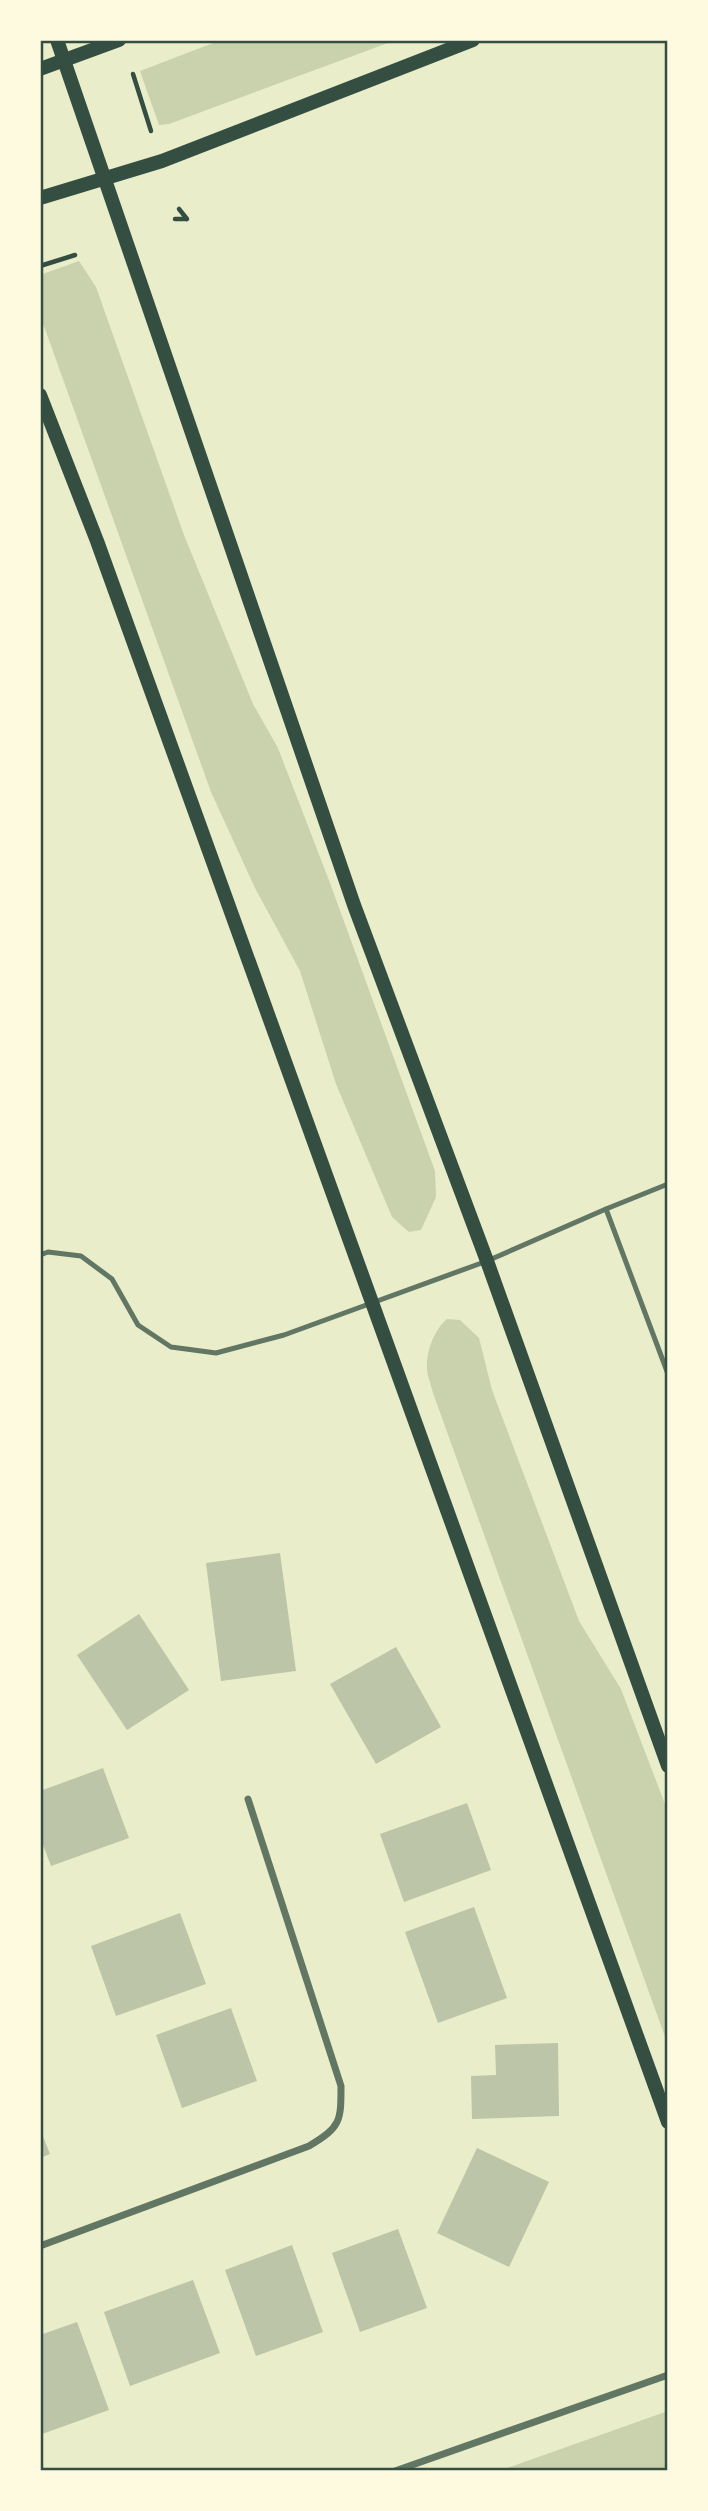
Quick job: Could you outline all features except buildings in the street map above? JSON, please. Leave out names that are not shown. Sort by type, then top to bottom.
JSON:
[{"type":"main road","points":[[57,40],[354,905],[487,1261],[668,1766]]},
{"type":"main road","points":[[40,69],[119,40]]},
{"type":"main road","points":[[40,198],[162,161],[473,40]]},
{"type":"main road","points":[[40,395],[97,541],[668,2122]]},
{"type":"street","points":[[40,2246],[309,2146],[331,2133],[341,2115],[341,2086],[248,1798]]},
{"type":"street","points":[[395,2471],[668,2375]]},
{"type":"lane","points":[[40,1255],[48,1252],[81,1256],[112,1279],[138,1325],[171,1347],[216,1353],[284,1335],[487,1261],[668,1184]]},
{"type":"lane","points":[[606,1209],[665,1359],[668,1374]]},
{"type":"path","points":[[133,74],[151,131]]},
{"type":"path","points":[[175,219],[187,219],[179,209]]},
{"type":"path","points":[[40,266],[75,255]]},
{"type":"green space","points":[[221,40],[396,40],[169,124],[159,125],[140,71]]},
{"type":"green space","points":[[79,261],[96,287],[184,535],[253,704],[278,748],[435,1171],[436,1197],[421,1230],[409,1232],[392,1217],[336,1084],[300,971],[255,888],[211,792],[40,315],[40,275]]},
{"type":"green space","points":[[447,1319],[460,1320],[479,1338],[492,1390],[579,1621],[621,1689],[668,1812],[668,2045],[433,1393],[427,1371],[428,1352],[435,1334]]},
{"type":"green space","points":[[668,2411],[668,2471],[499,2471]]}]
